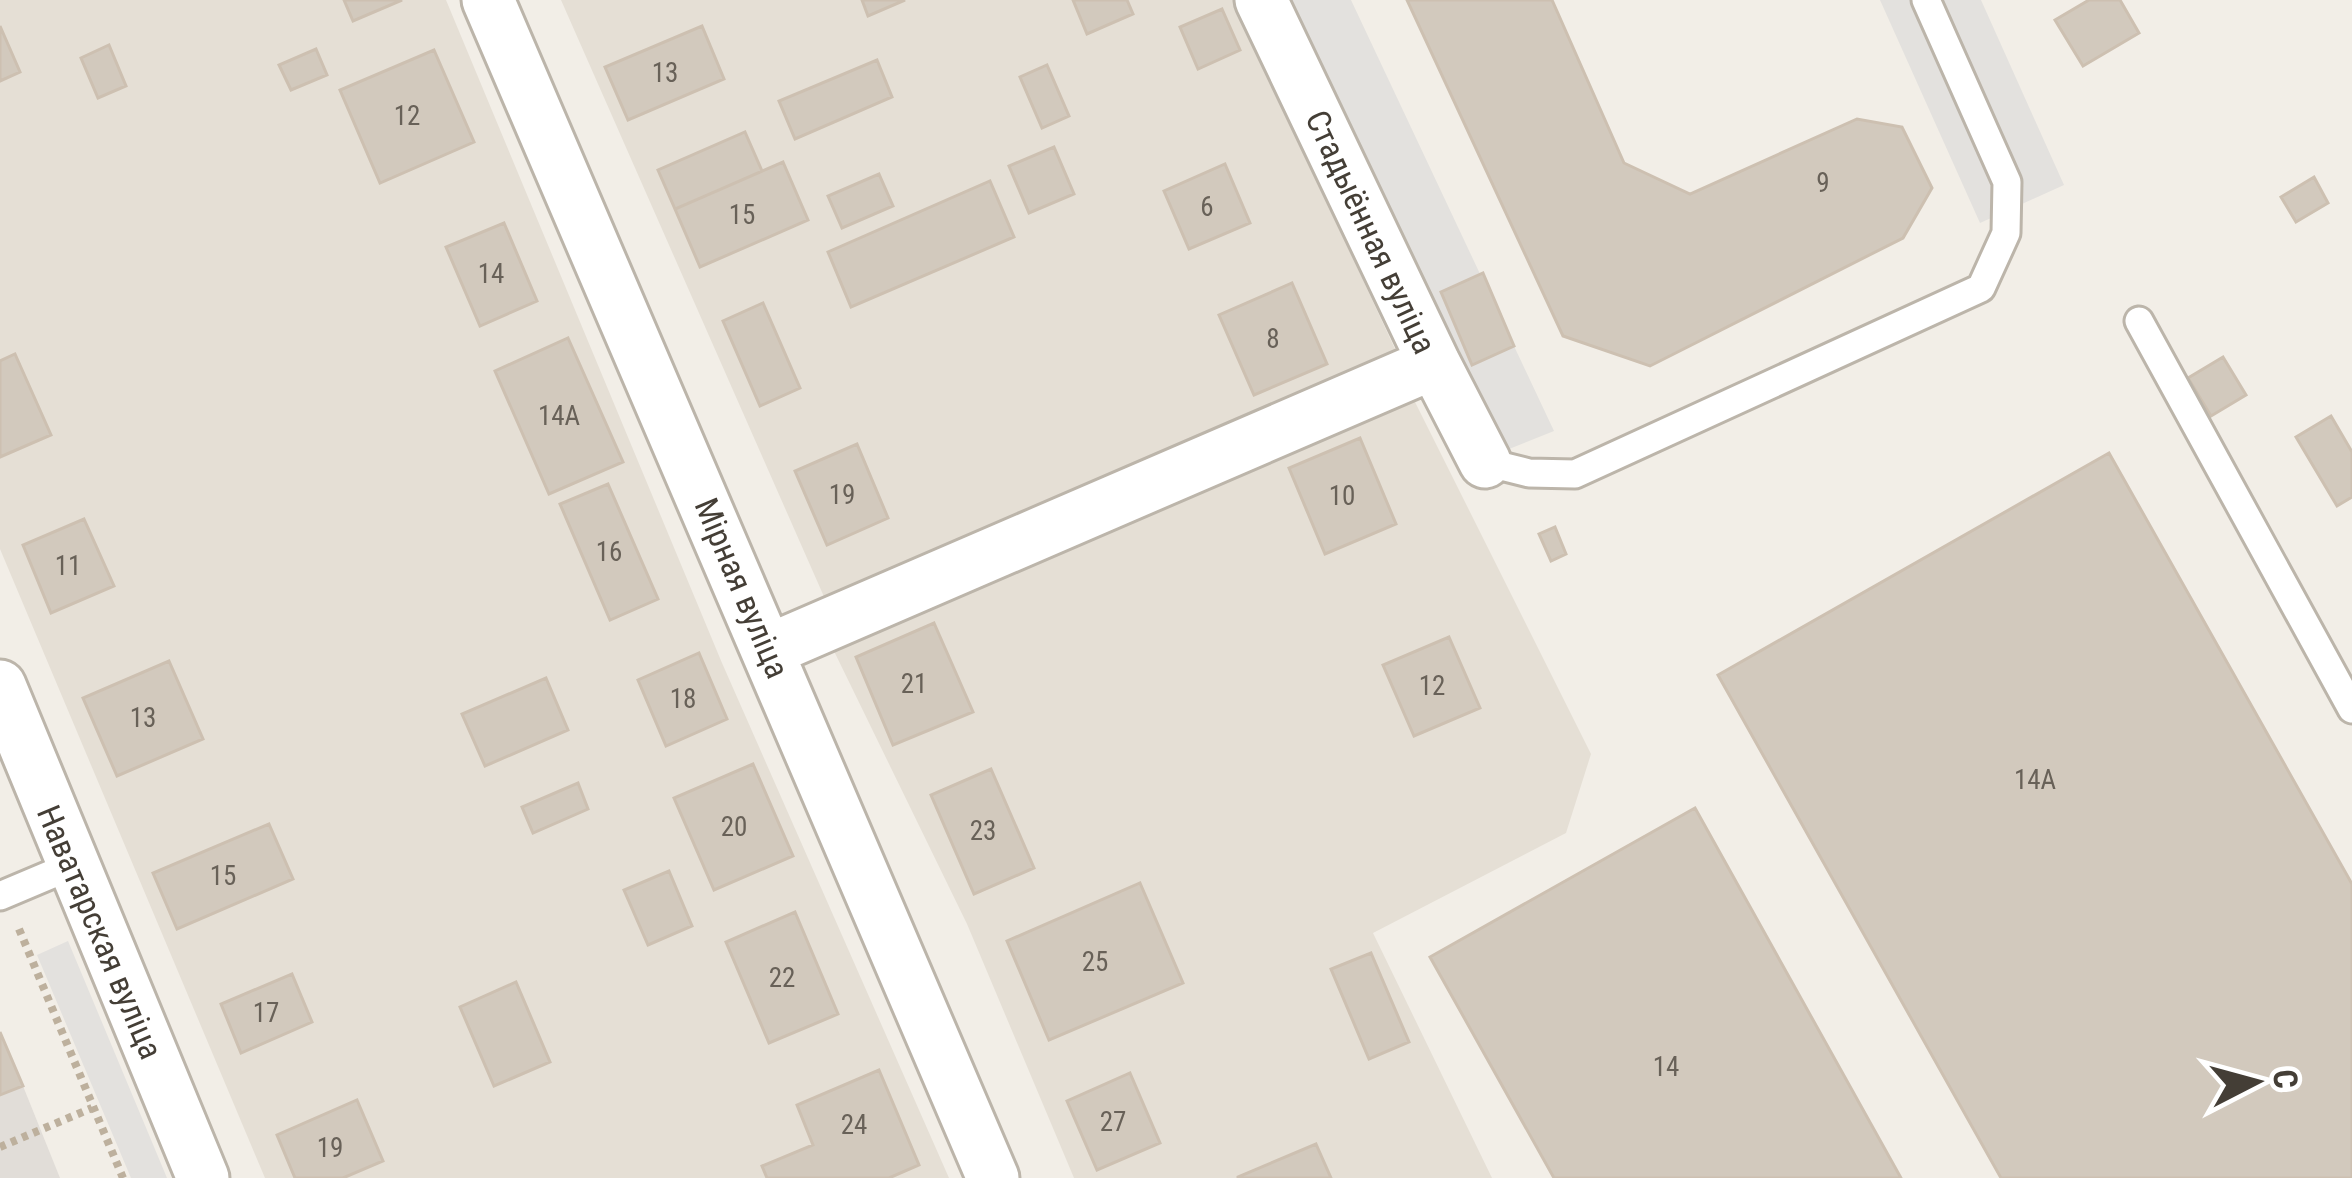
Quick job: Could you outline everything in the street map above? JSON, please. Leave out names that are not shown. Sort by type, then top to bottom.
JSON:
[{"type":"street","name":"Мірная вуліца","points":[[488,0],[993,1178]]},
{"type":"street","name":"Стадыённая вуліца","points":[[1261,0],[1485,462]]},
{"type":"street","points":[[769,650],[1433,363]]},
{"type":"street","name":"Наватарская вуліца","points":[[4,710],[203,1178]]},
{"type":"lane","points":[[1485,462],[1528,473],[1575,474],[1981,287],[2006,233],[2007,182],[1925,0]]},
{"type":"lane","points":[[2139,321],[2352,709]]},
{"type":"lane","points":[[2,896],[71,866]]},
{"type":"path","points":[[2,896],[123,1178]]},
{"type":"path","points":[[0,1147],[93,1108]]},
{"type":"shaded area","points":[[0,0],[446,0],[722,663],[949,1178],[265,1178],[0,549]]},
{"type":"shaded area","points":[[561,0],[1233,0],[1401,362],[829,608]]},
{"type":"shaded area","points":[[1288,0],[1351,0],[1554,431],[1499,453]]},
{"type":"shaded area","points":[[1880,0],[1981,0],[2064,185],[1980,223]]},
{"type":"shaded area","points":[[1410,392],[1591,754],[1566,833],[1373,933],[1492,1178],[1074,1178],[967,924],[832,647]]},
{"type":"shaded area","points":[[68,941],[167,1178],[131,1178],[37,955]]},
{"type":"shaded area","points":[[0,1032],[23,1086],[60,1178],[0,1178]]},
{"type":"building","points":[[344,0],[402,0],[353,21]]},
{"type":"building","points":[[862,0],[905,0],[868,16]]},
{"type":"building","points":[[1073,0],[1127,0],[1133,14],[1087,34]]},
{"type":"building","points":[[1407,0],[1552,0],[1624,163],[1690,194],[1857,119],[1902,127],[1932,188],[1903,238],[1650,366],[1563,336]]},
{"type":"building","points":[[2089,0],[2120,0],[2139,33],[2083,66],[2055,20]]},
{"type":"building","points":[[1222,9],[1240,50],[1198,69],[1180,27]]},
{"type":"building","points":[[0,26],[20,72],[0,81]]},
{"type":"building","points":[[702,26],[724,79],[628,120],[605,67]]},
{"type":"building","points":[[109,45],[126,86],[98,98],[81,58]]},
{"type":"building","points":[[316,49],[327,75],[291,90],[279,65]]},
{"type":"building","points":[[434,50],[474,142],[380,183],[340,90]]},
{"type":"building","points":[[877,60],[892,97],[795,139],[779,101]]},
{"type":"building","points":[[1047,65],[1069,116],[1042,128],[1020,77]]},
{"type":"building","points":[[745,132],[762,171],[675,209],[658,170]]},
{"type":"building","points":[[1054,147],[1074,194],[1029,213],[1009,166]]},
{"type":"building","points":[[783,162],[808,220],[700,267],[675,209]]},
{"type":"building","points":[[1225,164],[1250,223],[1189,249],[1164,191]]},
{"type":"building","points":[[879,174],[893,206],[842,228],[828,196]]},
{"type":"building","points":[[2314,177],[2328,203],[2296,222],[2281,197]]},
{"type":"building","points":[[990,181],[1014,237],[851,307],[828,252]]},
{"type":"building","points":[[504,223],[537,301],[480,326],[446,247]]},
{"type":"building","points":[[1483,273],[1514,346],[1472,365],[1441,292]]},
{"type":"building","points":[[1292,283],[1327,364],[1254,395],[1219,315]]},
{"type":"building","points":[[763,303],[800,388],[760,406],[723,321]]},
{"type":"building","points":[[568,338],[623,462],[549,494],[495,371]]},
{"type":"building","points":[[15,354],[51,435],[0,457],[0,361]]},
{"type":"building","points":[[2223,357],[2246,395],[2211,416],[2188,378]]},
{"type":"building","points":[[2331,416],[2352,452],[2352,497],[2337,506],[2296,437]]},
{"type":"building","points":[[1360,438],[1396,524],[1325,554],[1289,468]]},
{"type":"building","points":[[857,444],[888,518],[827,545],[795,471]]},
{"type":"building","points":[[2109,453],[2352,884],[2352,1178],[2001,1178],[1718,675]]},
{"type":"building","points":[[608,484],[658,599],[610,620],[560,504]]},
{"type":"building","points":[[84,519],[114,586],[51,613],[23,545]]},
{"type":"building","points":[[1555,527],[1566,554],[1551,561],[1539,534]]},
{"type":"building","points":[[934,623],[973,712],[893,745],[856,657]]},
{"type":"building","points":[[1449,637],[1480,708],[1414,736],[1383,665]]},
{"type":"building","points":[[699,653],[727,719],[666,746],[638,680]]},
{"type":"building","points":[[169,661],[203,739],[117,776],[83,698]]},
{"type":"building","points":[[546,678],[568,730],[485,766],[462,714]]},
{"type":"building","points":[[753,764],[793,856],[714,890],[674,798]]},
{"type":"building","points":[[991,769],[1034,868],[974,894],[931,795]]},
{"type":"building","points":[[578,783],[588,809],[533,833],[522,807]]},
{"type":"building","points":[[1695,808],[1901,1178],[1554,1178],[1430,957]]},
{"type":"building","points":[[269,824],[293,879],[177,929],[153,873]]},
{"type":"building","points":[[669,871],[692,926],[648,945],[624,890]]},
{"type":"building","points":[[1140,883],[1183,983],[1049,1040],[1007,941]]},
{"type":"building","points":[[795,912],[838,1014],[769,1043],[726,942]]},
{"type":"building","points":[[1371,953],[1409,1042],[1369,1059],[1331,969]]},
{"type":"building","points":[[292,974],[312,1022],[241,1053],[221,1004]]},
{"type":"building","points":[[516,982],[550,1062],[494,1086],[460,1007]]},
{"type":"building","points":[[0,1032],[23,1086],[0,1095]]},
{"type":"building","points":[[879,1070],[919,1165],[889,1178],[767,1178],[762,1166],[813,1145],[797,1105]]},
{"type":"building","points":[[1130,1073],[1160,1143],[1097,1170],[1067,1101]]},
{"type":"building","points":[[357,1100],[383,1161],[343,1178],[295,1178],[277,1135]]},
{"type":"building","points":[[1316,1144],[1331,1178],[1238,1178],[1238,1177]]}]
